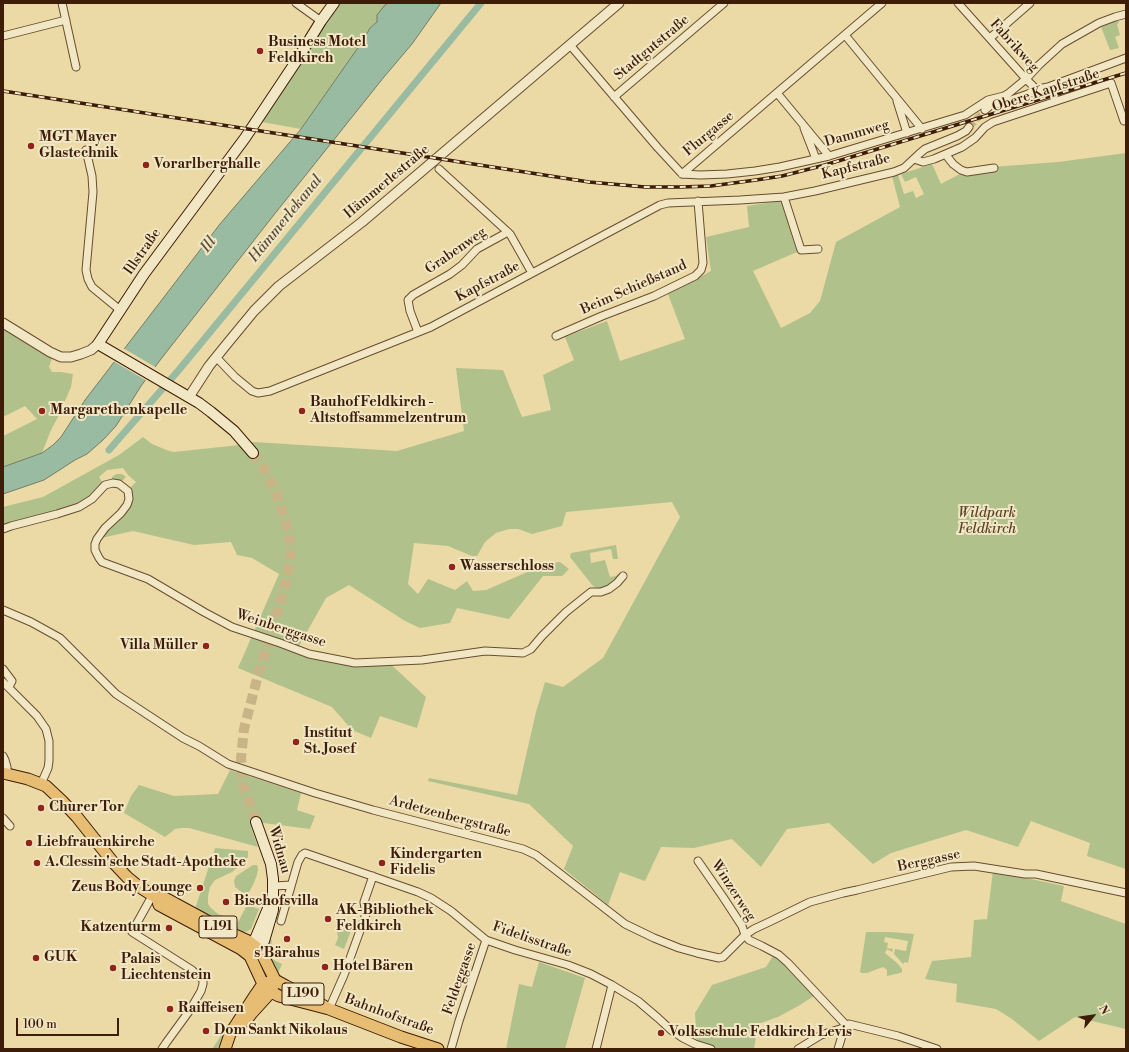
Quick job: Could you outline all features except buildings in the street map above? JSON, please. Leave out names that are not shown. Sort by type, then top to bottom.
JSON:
[{"type":"main road","name":"Illstraße","points":[[98,344],[144,274],[245,138],[297,60],[321,20],[334,3]]},
{"type":"main road","points":[[98,344],[199,403],[234,431],[253,453]]},
{"type":"main road","name":"L191","points":[[5,773],[46,786],[69,808],[127,877],[154,897],[159,904],[240,949],[263,956],[275,980]]},
{"type":"main road","name":"Widnau","points":[[253,952],[266,937],[273,910],[274,886],[270,864],[256,822]]},
{"type":"main road","points":[[253,952],[267,988]]},
{"type":"main road","name":"Bahnhofstraße","points":[[275,980],[329,1009]]},
{"type":"main road","name":"L190","points":[[225,1049],[230,1034],[275,980]]},
{"type":"main road","name":"Bahnhofstraße","points":[[267,988],[279,996],[329,1009],[438,1049]]},
{"type":"street","points":[[62,3],[76,67]]},
{"type":"street","points":[[296,3],[321,20]]},
{"type":"street","name":"Hämmerlestraße","points":[[189,397],[216,357],[254,311],[279,286],[362,222],[619,3]]},
{"type":"street","name":"Stadtgutstraße","points":[[614,97],[724,3]]},
{"type":"street","name":"Flurgasse","points":[[570,45],[682,174],[882,3]]},
{"type":"street","name":"Fabrikweg","points":[[958,3],[1035,88]]},
{"type":"street","points":[[990,38],[1030,3]]},
{"type":"street","name":"Dammweg","points":[[682,174],[700,175],[755,171],[816,160],[965,115],[988,100],[1004,96],[1009,93],[1026,79],[1062,44],[1099,24],[1126,14]]},
{"type":"street","points":[[3,36],[66,20]]},
{"type":"street","points":[[845,35],[922,129]]},
{"type":"street","points":[[985,110],[991,106],[1022,97],[1032,92],[1035,88],[1038,89],[1048,87],[1126,58]]},
{"type":"street","name":"Obere Kapfstraße","points":[[914,159],[923,162],[934,160],[962,147],[975,138],[984,127],[993,122],[1111,83],[1124,121]]},
{"type":"street","points":[[777,92],[829,156]]},
{"type":"street","points":[[896,96],[907,133]]},
{"type":"street","points":[[801,122],[816,160]]},
{"type":"street","name":"Kapfstraße","points":[[216,357],[248,388],[258,394],[267,392],[443,321],[660,205],[698,201],[784,197],[894,172],[904,168],[925,150],[957,136],[966,131],[969,127]]},
{"type":"street","points":[[86,150],[92,176],[93,192],[86,270],[92,287],[120,310]]},
{"type":"street","points":[[946,155],[953,164],[961,170],[967,172],[994,168]]},
{"type":"street","points":[[440,169],[510,234],[532,273]]},
{"type":"street","points":[[784,197],[801,250],[818,250]]},
{"type":"street","name":"Beim Schießstand","points":[[556,336],[654,296],[695,276],[701,270],[703,263],[698,201]]},
{"type":"street","name":"Grabenweg","points":[[418,332],[410,311],[408,300],[413,295],[450,274],[477,249],[508,232]]},
{"type":"street","points":[[3,323],[50,352],[61,357],[71,357],[81,354],[91,350],[98,344]]},
{"type":"street","name":"Weinberggasse","points":[[3,529],[79,507],[92,499],[105,485],[109,483],[116,483],[128,491],[129,495],[127,505],[105,528],[97,539],[95,544],[96,552],[102,562],[148,580],[232,627],[309,654],[355,663],[422,660],[485,651],[523,653],[531,648],[566,612],[591,592],[600,592],[609,589],[623,576]]},
{"type":"street","name":"Ardetzenbergstraße","points":[[3,610],[31,622],[60,638],[116,694],[176,734],[228,764],[344,802],[523,849],[549,865],[625,924],[679,948],[719,958],[723,957],[745,935]]},
{"type":"street","points":[[3,669],[12,681],[9,687]]},
{"type":"street","points":[[3,682],[37,716],[46,729],[49,741],[49,761],[48,768],[41,784]]},
{"type":"street","points":[[3,756],[7,768],[5,773]]},
{"type":"street","points":[[3,818],[10,826]]},
{"type":"street","name":"Fidelisstraße","points":[[298,862],[302,854],[305,853],[418,892],[431,898],[451,911],[486,940],[577,968],[591,974],[638,1001],[671,1030],[683,1038],[711,1049]]},
{"type":"street","name":"Winzerweg","points":[[698,861],[742,926],[745,935]]},
{"type":"street","name":"Widnau","points":[[281,921],[298,862]]},
{"type":"street","name":"Berggasse","points":[[745,935],[754,929],[817,900],[962,866],[1036,874],[1126,893]]},
{"type":"street","points":[[329,1009],[344,975],[366,914],[364,902],[373,876]]},
{"type":"street","name":"Widnau","points":[[274,886],[291,885]]},
{"type":"street","points":[[154,897],[132,932],[198,975],[203,980],[204,984],[196,1002],[162,1049]]},
{"type":"street","points":[[745,935],[749,940],[779,955],[788,963],[845,1027]]},
{"type":"street","name":"Feldeggasse","points":[[451,1049],[486,940]]},
{"type":"street","points":[[596,1049],[612,985]]},
{"type":"street","points":[[798,1049],[821,1035],[845,1027],[849,1024],[898,1036],[937,1049]]},
{"type":"street","points":[[838,1049],[845,1027]]},
{"type":"green space","points":[[334,3],[388,3],[385,5],[377,22],[370,28],[362,42],[301,129],[256,121]]},
{"type":"green space","points":[[1118,20],[1119,23],[1117,24],[1120,35],[1115,37],[1119,48],[1110,50],[1101,27]]},
{"type":"green space","name":"Wildpark Feldkirch","points":[[1126,153],[1126,869],[1087,856],[1090,843],[1031,821],[1018,847],[966,830],[891,853],[873,864],[829,823],[787,829],[761,867],[732,839],[694,848],[661,847],[645,881],[620,872],[608,905],[564,869],[573,846],[529,804],[428,781],[429,778],[517,795],[536,712],[545,682],[563,687],[603,658],[680,517],[672,502],[566,512],[562,526],[532,534],[518,529],[509,529],[496,533],[485,542],[477,556],[472,556],[448,546],[414,543],[408,584],[418,594],[428,579],[455,590],[467,581],[473,591],[486,590],[548,563],[560,562],[569,569],[562,576],[543,576],[509,619],[457,608],[450,623],[420,628],[405,621],[349,585],[326,598],[299,646],[317,653],[355,661],[385,659],[426,697],[417,728],[380,716],[371,738],[352,730],[332,707],[238,668],[279,574],[252,558],[237,555],[231,542],[194,545],[133,531],[101,538],[130,507],[132,500],[129,489],[136,482],[123,468],[107,470],[99,477],[103,483],[90,497],[78,504],[3,526],[3,507],[43,497],[119,455],[143,437],[152,444],[174,452],[254,442],[397,451],[464,431],[456,368],[503,370],[522,417],[551,410],[543,375],[574,360],[565,337],[607,321],[620,361],[685,339],[668,294],[711,271],[706,237],[749,227],[747,206],[781,201],[797,252],[753,271],[781,328],[810,313],[820,301],[836,242],[900,207],[892,176],[898,175],[904,194],[913,191],[916,198],[924,194],[916,177],[905,182],[901,174],[932,164],[941,184],[958,175],[992,167],[1058,162]]},
{"type":"green space","points":[[3,323],[50,352],[52,358],[49,367],[52,372],[73,374],[71,387],[42,453],[3,467],[3,436],[37,419],[25,406],[3,417]]},
{"type":"green space","points":[[116,474],[122,474],[126,477],[122,481],[114,481],[112,477]]},
{"type":"green space","points":[[616,545],[618,559],[613,559],[611,549],[590,553],[591,563],[605,560],[610,577],[618,574],[619,576],[608,586],[599,589],[593,586],[570,557],[571,553]]},
{"type":"green space","points":[[230,770],[301,793],[297,810],[315,816],[310,829],[256,822],[251,827],[258,847],[189,828],[175,829],[165,837],[124,813],[131,796],[139,785],[174,796],[218,794]]},
{"type":"green space","points":[[215,848],[248,851],[248,857],[239,866],[232,872],[215,880],[210,887],[208,904],[218,914],[227,917],[230,923],[229,925],[195,909]]},
{"type":"green space","points":[[253,865],[257,865],[257,875],[249,892],[244,893],[235,887],[234,881],[236,876]]},
{"type":"green space","points":[[993,871],[1064,886],[1061,901],[1126,924],[1126,1029],[1075,1017],[1039,1041],[1012,1019],[996,1009],[956,1002],[957,984],[925,979],[932,961],[971,957],[974,920],[987,919]]},
{"type":"green space","points":[[247,905],[259,909],[251,929],[244,932],[235,928]]},
{"type":"green space","points":[[337,922],[353,926],[344,949],[335,945],[338,938],[338,928],[335,927]]},
{"type":"green space","points":[[866,932],[914,934],[908,963],[905,962],[903,964],[894,954],[895,949],[906,951],[908,941],[885,937],[884,942],[888,943],[887,948],[893,949],[892,952],[887,949],[885,953],[897,963],[902,969],[902,972],[887,976],[887,970],[883,967],[867,973],[860,972]]},
{"type":"green space","points":[[268,939],[272,940],[270,952],[272,959],[282,964],[278,973],[282,976],[281,978],[277,974],[268,956]]},
{"type":"green space","points":[[773,956],[781,961],[814,996],[778,1017],[758,1024],[754,1049],[697,1049],[695,1013],[712,985],[766,967]]},
{"type":"green space","points":[[539,962],[585,978],[565,1049],[506,1049],[519,984],[532,987]]},
{"type":"green space","points":[[231,1021],[235,1023],[217,1049],[212,1049]]},
{"type":"water","name":"Ill","points":[[388,3],[441,3],[412,44],[273,216],[161,359],[141,386],[116,426],[87,454],[44,480],[3,494],[3,467],[42,453],[61,437],[85,400],[220,224],[301,129],[362,42],[370,28],[377,22],[377,15]]},
{"type":"pier","points":[[123,348],[157,368],[147,381],[113,361]]},
{"type":"waterway","name":"Hämmerlekanal","points":[[109,450],[178,371],[481,3]]},
{"type":"tunnel","points":[[969,127],[985,110]]},
{"type":"tunnel","points":[[253,453],[266,472],[277,495],[289,533],[291,557],[285,587],[257,679],[244,729],[241,758],[243,784],[256,822]]},
{"type":"railway","points":[[3,91],[589,182],[645,187],[681,187],[711,186],[756,180],[782,176],[825,165],[1126,73]]},
{"type":"place","name":"Business Motel Feldkirch","points":[[260,51]]},
{"type":"place","name":"MGT Mayer Glastechnik","points":[[31,146]]},
{"type":"place","name":"Vorarlberghalle","points":[[146,165]]},
{"type":"place","name":"Margarethenkapelle","points":[[42,411]]},
{"type":"place","name":"Bauhof Feldkirch - Altstoffsammelzentrum","points":[[302,411]]},
{"type":"place","name":"Wasserschloss","points":[[452,567]]},
{"type":"place","name":"Villa Müller","points":[[206,646]]},
{"type":"place","name":"Institut St. Josef","points":[[296,742]]},
{"type":"place","name":"Churer Tor","points":[[41,808]]},
{"type":"place","name":"Liebfrauenkirche","points":[[29,843]]},
{"type":"place","name":"A.Clessin'sche Stadt-Apotheke","points":[[37,863]]},
{"type":"place","name":"Kindergarten Fidelis","points":[[382,863]]},
{"type":"place","name":"Zeus Body Lounge","points":[[200,888]]},
{"type":"place","name":"Bischofsvilla","points":[[226,902]]},
{"type":"place","name":"AK-Bibliothek Feldkirch","points":[[328,919]]},
{"type":"place","name":"Katzenturm","points":[[169,928]]},
{"type":"place","name":"s'Bärahus","points":[[287,939]]},
{"type":"place","name":"GUK","points":[[36,958]]},
{"type":"place","name":"Hotel Bären","points":[[325,967]]},
{"type":"place","name":"Palais Liechtenstein","points":[[113,968]]},
{"type":"place","name":"Raiffeisen","points":[[170,1009]]},
{"type":"place","name":"Dom Sankt Nikolaus","points":[[206,1031]]},
{"type":"place","name":"Volksschule Feldkirch Levis","points":[[661,1033]]}]
